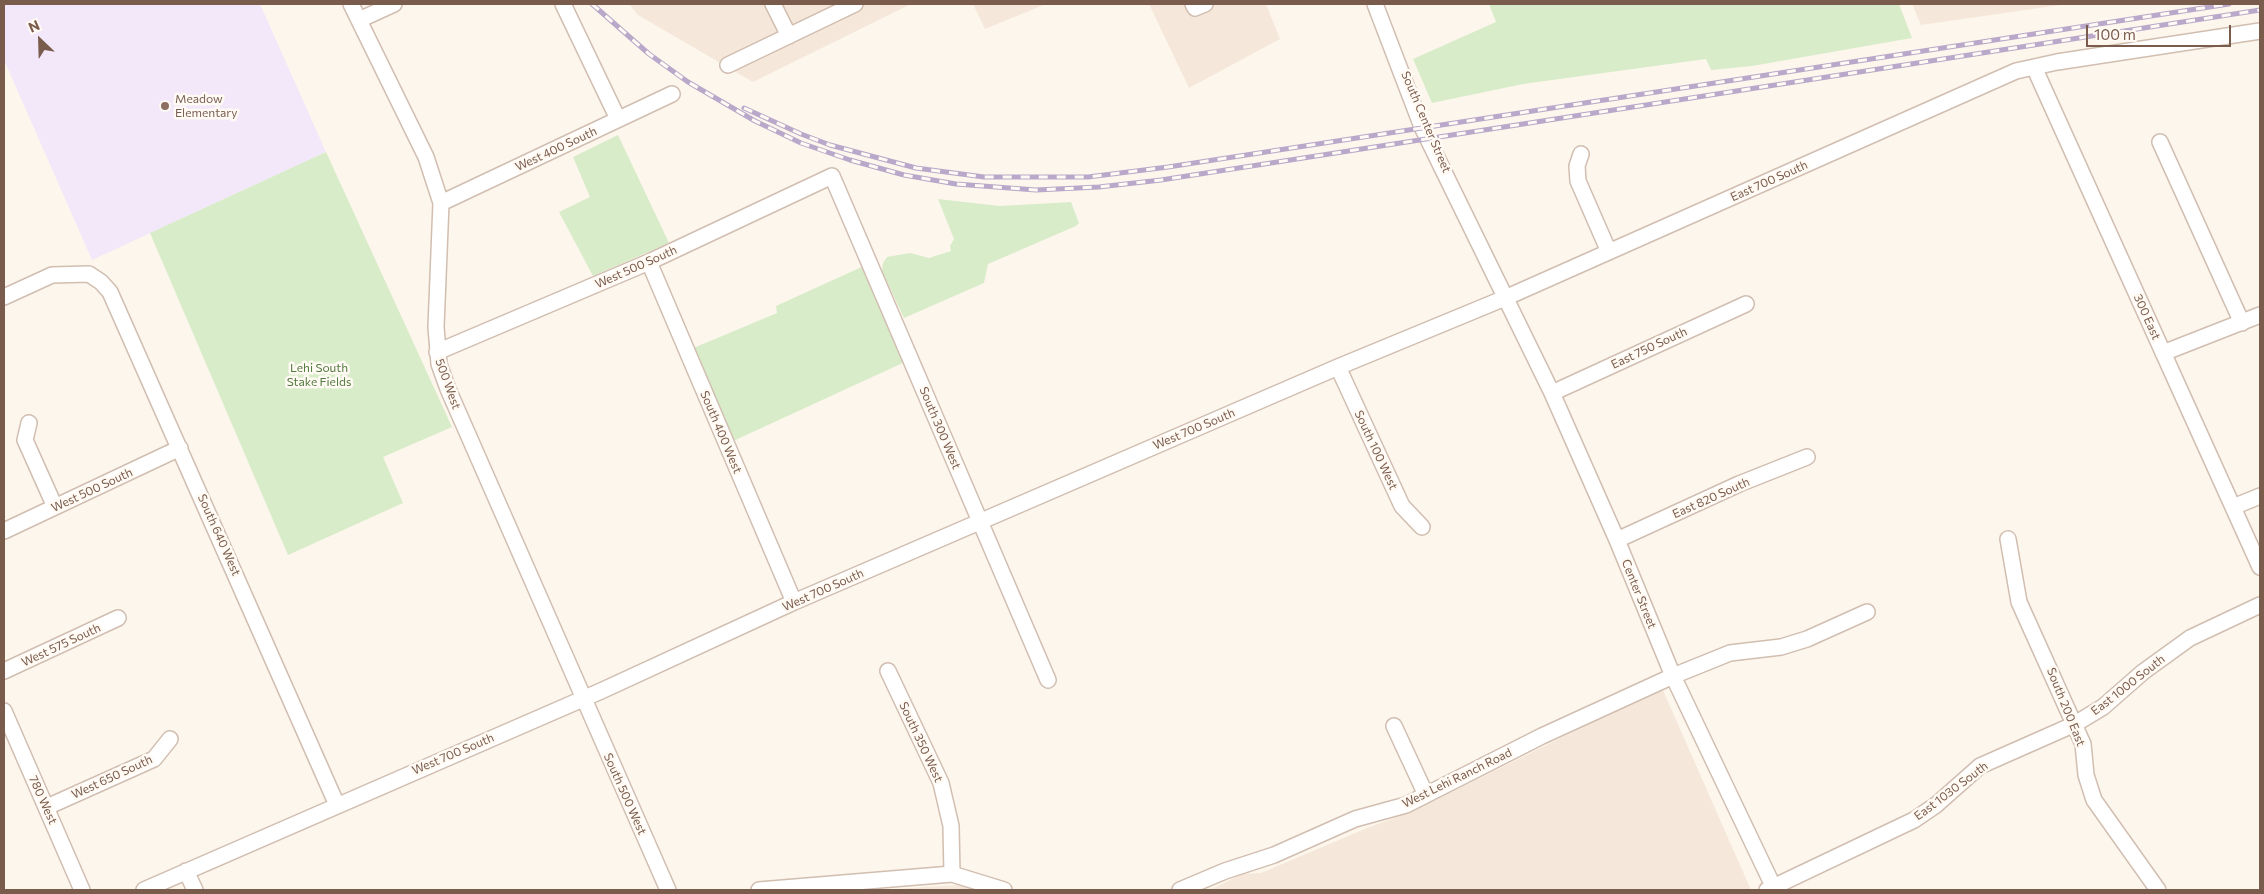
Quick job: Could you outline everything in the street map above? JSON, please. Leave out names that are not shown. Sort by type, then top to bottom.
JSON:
[{"type":"street","name":"500 West","points":[[351,4],[426,157],[441,203],[437,352],[448,389],[583,698]]},
{"type":"street","points":[[359,20],[394,4]]},
{"type":"street","points":[[564,4],[618,119]]},
{"type":"street","points":[[773,4],[789,36]]},
{"type":"street","points":[[728,65],[855,4]]},
{"type":"street","name":"South Center Street","points":[[1375,4],[1396,56],[1408,76],[1448,168],[1454,189],[1505,298]]},
{"type":"street","name":"East 700 South","points":[[1505,298],[2016,71],[2260,30]]},
{"type":"street","name":"300 East","points":[[2034,67],[2260,568]]},
{"type":"street","name":"West 400 South","points":[[441,203],[672,94]]},
{"type":"street","points":[[2160,142],[2242,323]]},
{"type":"street","points":[[1580,154],[1577,166],[1578,182],[1609,252]]},
{"type":"street","name":"West 500 South","points":[[437,352],[649,262],[832,176]]},
{"type":"street","name":"South 300 West","points":[[832,176],[1048,680]]},
{"type":"street","name":"South 400 West","points":[[649,262],[794,602]]},
{"type":"street","name":"South 640 West","points":[[4,297],[52,275],[89,274],[102,282],[110,292],[337,805]]},
{"type":"street","name":"West 700 South","points":[[144,890],[583,698],[794,602],[980,521],[1338,366],[1505,298]]},
{"type":"street","name":"Center Street","points":[[1505,298],[1552,393],[1617,540],[1672,676],[1772,889]]},
{"type":"street","name":"East 750 South","points":[[1552,393],[1746,304]]},
{"type":"street","points":[[2163,353],[2260,315]]},
{"type":"street","name":"South 100 West","points":[[1338,366],[1402,506],[1422,527]]},
{"type":"street","points":[[29,422],[25,440],[55,507]]},
{"type":"street","name":"West 500 South","points":[[4,531],[180,448]]},
{"type":"street","name":"East 820 South","points":[[1617,540],[1739,484],[1806,457]]},
{"type":"street","points":[[2233,508],[2260,496]]},
{"type":"street","name":"South 200 East","points":[[2008,539],[2019,602],[2083,744],[2086,775],[2094,800],[2158,890]]},
{"type":"street","name":"East 1000 South","points":[[2075,724],[2104,707],[2142,672],[2190,638],[2260,605]]},
{"type":"street","name":"West Lehi Ranch Road","points":[[1180,890],[1225,872],[1274,856],[1355,819],[1406,805],[1542,736],[1672,676],[1730,653],[1781,647],[1867,612]]},
{"type":"street","name":"West 575 South","points":[[4,671],[118,618]]},
{"type":"street","name":"South 350 West","points":[[888,671],[941,783],[950,826],[952,874]]},
{"type":"street","name":"South 500 West","points":[[583,698],[668,890]]},
{"type":"street","name":"780 West","points":[[4,711],[82,890]]},
{"type":"street","name":"East 1030 South","points":[[1772,889],[1914,820],[1936,805],[1980,766],[2075,724]]},
{"type":"street","points":[[1394,726],[1426,795]]},
{"type":"street","name":"West 650 South","points":[[46,807],[154,759],[170,739]]},
{"type":"street","points":[[186,871],[194,890]]},
{"type":"street","points":[[758,890],[863,886],[952,874],[1004,890]]},
{"type":"shaded area","name":"Meadow Elementary","points":[[4,4],[260,4],[326,152],[92,260],[4,60]]},
{"type":"shaded area","points":[[629,4],[911,4],[753,82],[638,15]]},
{"type":"shaded area","points":[[973,4],[1046,4],[985,29]]},
{"type":"shaded area","points":[[1149,4],[1266,4],[1280,39],[1189,88]]},
{"type":"shaded area","points":[[1912,4],[2068,4],[1921,25]]},
{"type":"shaded area","points":[[1662,688],[1751,890],[1210,890],[1242,874],[1261,873],[1367,828],[1411,812]]},
{"type":"shaded area","points":[[961,885],[977,890],[884,890],[925,887]]},
{"type":"green space","points":[[1489,4],[1899,4],[1912,38],[1752,66],[1711,70],[1706,59],[1523,84],[1432,103],[1413,59],[1496,22]]},
{"type":"green space","points":[[618,135],[669,243],[593,276],[559,212],[590,197],[573,157]]},
{"type":"green space","name":"Lehi South Stake Fields","points":[[326,152],[452,427],[383,457],[403,503],[288,555],[150,233]]},
{"type":"green space","points":[[938,199],[1000,206],[1071,202],[1079,223],[1076,226],[988,264],[984,283],[904,318],[882,271],[883,263],[887,257],[910,253],[929,258],[951,251],[950,246],[954,239]]},
{"type":"green space","points":[[866,265],[907,361],[731,442],[691,349],[777,313],[776,306]]},
{"type":"railway","points":[[592,4],[649,54],[688,82],[755,121],[801,143],[850,160],[904,175],[956,184],[1036,190],[1099,187],[1161,180],[2260,10]]},
{"type":"railway","points":[[744,108],[830,145],[916,168],[984,177],[1088,177],[1168,167],[2229,4]]},
{"type":"place","name":"Meadow Elementary","points":[[165,106]]}]
